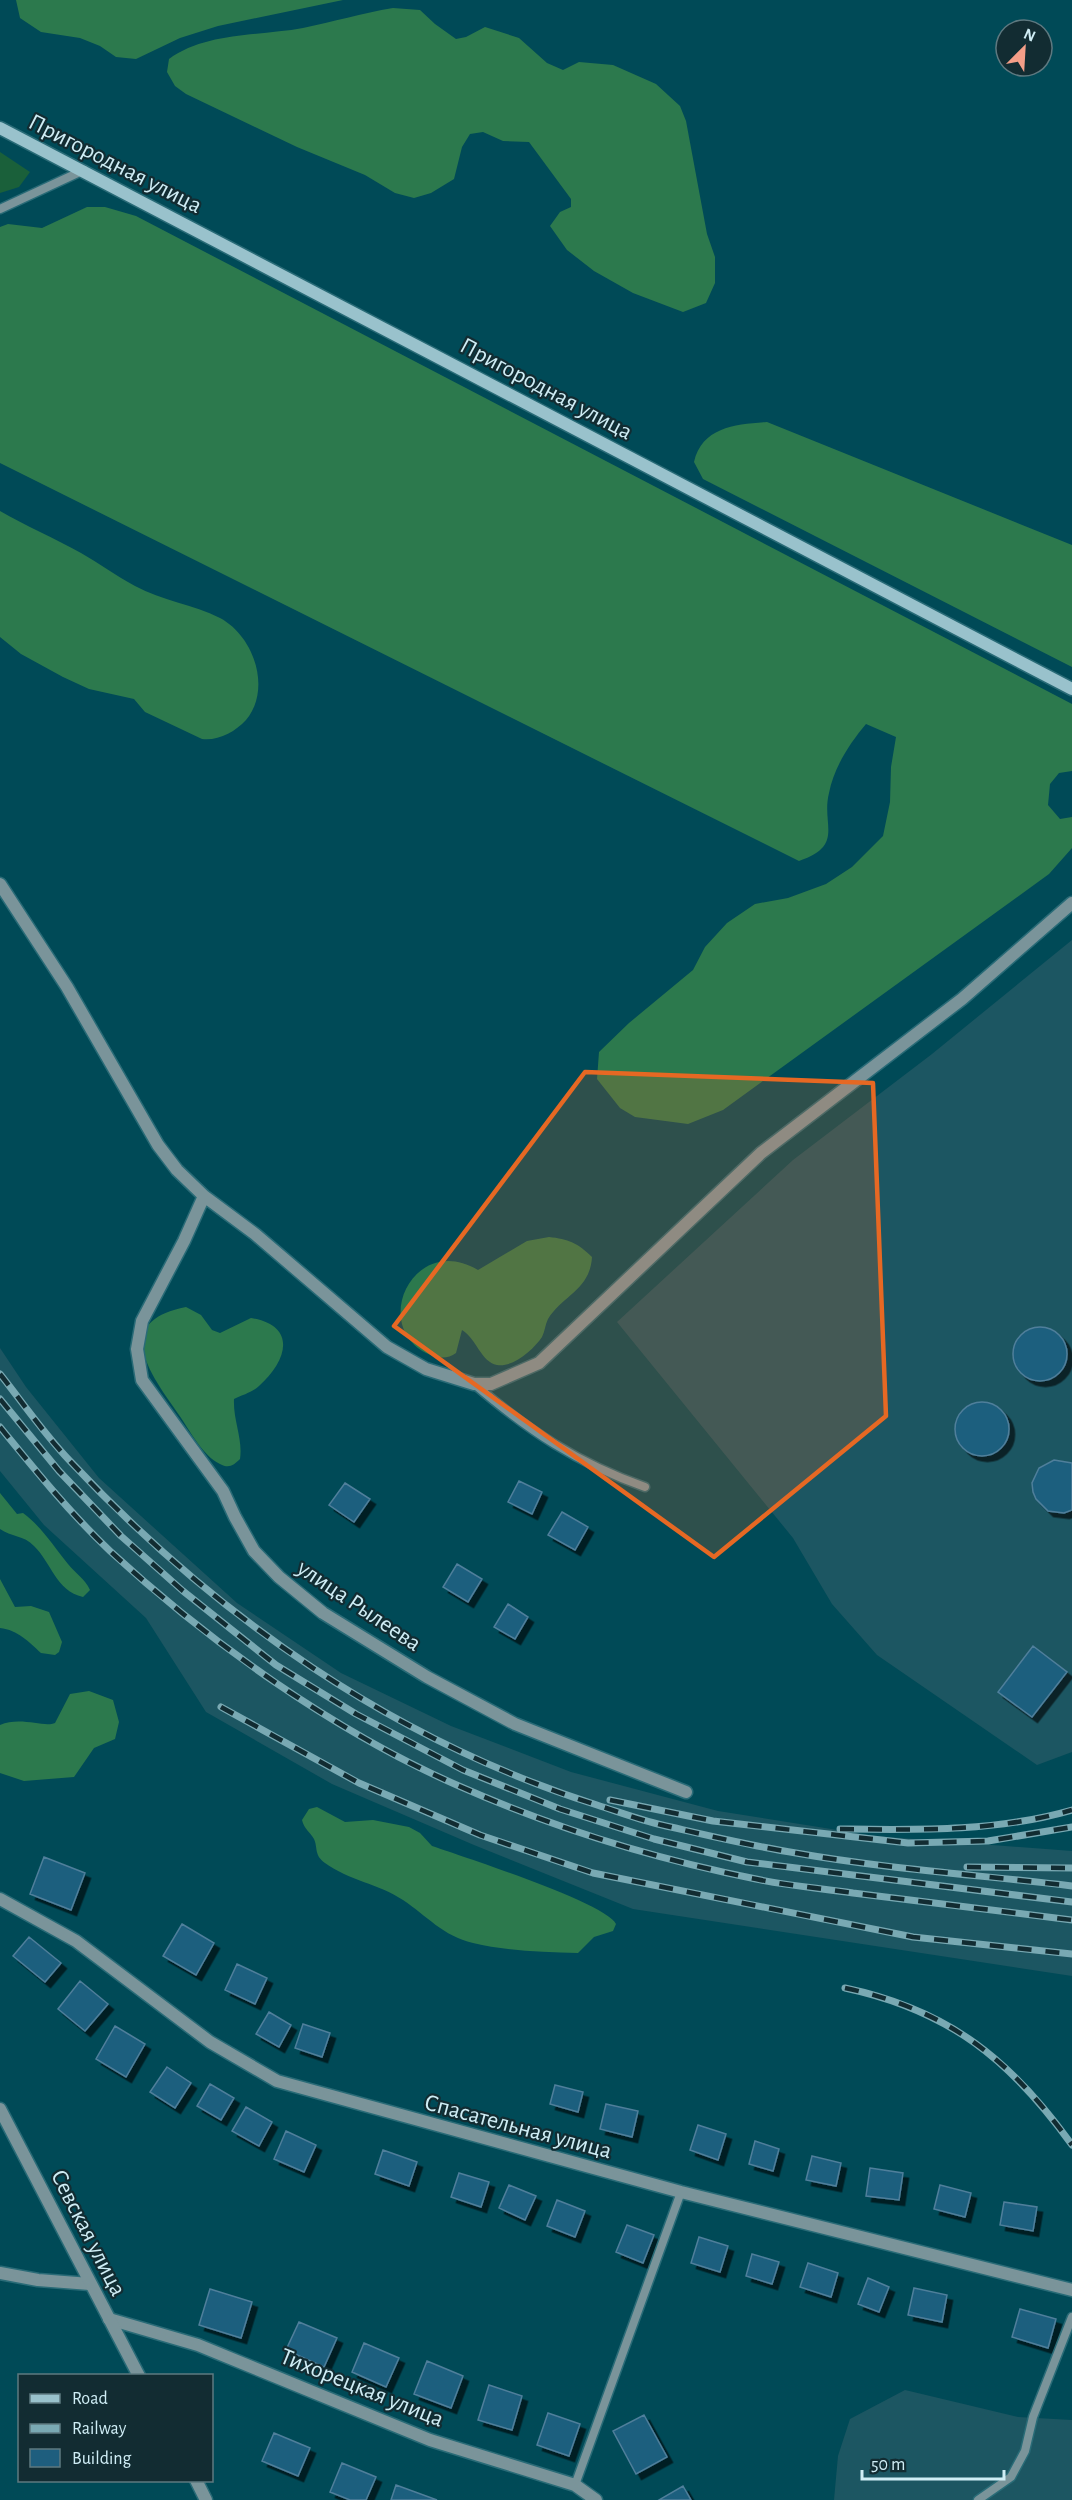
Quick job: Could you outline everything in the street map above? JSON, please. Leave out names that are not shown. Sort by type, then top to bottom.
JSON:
[{"type":"main road","name":"Пригородная улица","points":[[0,128],[1072,689]]},
{"type":"street","points":[[0,884],[67,987],[158,1144],[177,1170],[204,1196],[255,1234],[387,1347],[426,1369],[474,1384],[500,1381],[539,1363],[761,1153],[962,999],[1072,903]]},
{"type":"street","name":"улица Рылеева","points":[[204,1196],[142,1321],[137,1349],[142,1380],[223,1491],[254,1551],[279,1577],[323,1613],[427,1677],[515,1724],[686,1792]]},
{"type":"street","name":"Спасательная улица","points":[[0,1899],[76,1941],[210,2042],[277,2082],[681,2192],[1072,2290]]},
{"type":"street","name":"Севская улица","points":[[0,2109],[138,2374]]},
{"type":"street","points":[[0,2273],[38,2280],[90,2284]]},
{"type":"street","name":"Тихорецкая улица","points":[[109,2319],[198,2345],[430,2440],[575,2486],[596,2500]]},
{"type":"street","points":[[197,2482],[206,2500]]},
{"type":"lane","points":[[0,209],[84,170]]},
{"type":"lane","points":[[474,1384],[545,1440],[600,1471],[645,1488]]},
{"type":"lane","points":[[575,2486],[681,2192]]},
{"type":"lane","points":[[978,2500],[1011,2477],[1025,2451],[1033,2417],[1072,2316]]},
{"type":"highlighted area","points":[[585,1072],[873,1083],[886,1416],[714,1557],[394,1326]]},
{"type":"shaded area","points":[[1072,940],[1072,1752],[1037,1765],[877,1655],[832,1604],[793,1538],[617,1322],[793,1160],[932,1054]]},
{"type":"shaded area","points":[[0,1348],[26,1387],[99,1478],[237,1603],[341,1673],[451,1726],[571,1772],[718,1811],[875,1836],[1072,1851],[1072,1976],[633,1909],[474,1845],[332,1784],[206,1712],[146,1618],[44,1525],[0,1471]]},
{"type":"shaded area","points":[[905,2390],[1018,2417],[1072,2420],[1072,2500],[834,2500],[838,2456],[850,2419]]},
{"type":"green space","points":[[16,0],[343,0],[218,26],[180,38],[136,59],[116,57],[100,46],[80,38],[41,32],[20,18]]},
{"type":"green space","points":[[393,8],[420,10],[456,39],[466,37],[485,27],[519,38],[547,63],[563,70],[579,62],[613,65],[656,84],[680,106],[686,121],[707,234],[715,257],[715,283],[706,303],[683,312],[633,293],[594,271],[567,250],[550,226],[560,212],[571,207],[571,199],[529,142],[503,141],[483,132],[470,134],[462,147],[454,179],[431,193],[414,198],[395,193],[365,175],[297,147],[186,94],[175,86],[167,72],[169,59],[183,50],[216,39],[286,31]]},
{"type":"green space","points":[[0,152],[30,172],[19,187],[0,193]]},
{"type":"green space","points":[[87,207],[105,207],[136,216],[1072,704],[1072,771],[1059,773],[1050,784],[1048,805],[1060,819],[1072,817],[1072,848],[1049,874],[723,1110],[688,1124],[635,1117],[620,1108],[597,1079],[599,1052],[629,1023],[693,970],[705,947],[727,923],[755,904],[788,898],[826,884],[852,867],[883,836],[890,802],[891,767],[896,737],[866,724],[860,731],[843,756],[831,783],[827,804],[827,841],[813,855],[799,861],[0,463],[0,227],[8,224],[42,228]]},
{"type":"green space","points":[[767,422],[1072,545],[1072,667],[703,479],[694,462],[704,441],[712,434],[732,426]]},
{"type":"green space","points":[[0,511],[81,553],[135,586],[210,613],[232,626],[250,650],[258,679],[258,694],[254,707],[246,720],[226,735],[214,739],[202,739],[145,712],[134,699],[89,689],[63,677],[21,654],[0,637]]},
{"type":"green space","points":[[549,1237],[567,1241],[582,1248],[592,1257],[590,1268],[581,1285],[548,1319],[538,1342],[522,1357],[510,1364],[491,1363],[462,1330],[456,1353],[445,1357],[426,1353],[410,1340],[402,1322],[401,1304],[407,1286],[419,1272],[435,1263],[455,1261],[478,1270],[527,1241]]},
{"type":"green space","points":[[186,1307],[201,1315],[212,1330],[220,1333],[251,1318],[266,1322],[276,1328],[282,1336],[281,1356],[269,1376],[254,1390],[234,1399],[241,1451],[240,1459],[231,1466],[214,1460],[197,1442],[158,1383],[144,1352],[143,1337],[149,1325],[163,1314]]},
{"type":"green space","points":[[0,1493],[17,1514],[23,1513],[36,1524],[85,1583],[90,1590],[83,1597],[66,1589],[30,1542],[0,1529]]},
{"type":"green space","points":[[0,1579],[15,1607],[31,1606],[49,1612],[62,1642],[59,1652],[55,1655],[41,1653],[18,1634],[0,1628]]},
{"type":"green space","points":[[89,1691],[113,1700],[119,1722],[115,1739],[94,1748],[74,1777],[24,1781],[0,1773],[0,1725],[16,1722],[55,1723],[70,1694]]},
{"type":"green space","points":[[317,1807],[345,1822],[373,1820],[409,1827],[420,1833],[432,1846],[588,1904],[607,1915],[616,1924],[613,1931],[594,1937],[578,1953],[511,1949],[462,1940],[444,1931],[403,1900],[344,1874],[322,1860],[314,1839],[302,1820],[309,1809]]},
{"type":"building","points":[[1040,1327],[1059,1335],[1067,1354],[1059,1373],[1040,1381],[1021,1373],[1013,1354],[1021,1335]]},
{"type":"building","points":[[982,1402],[1001,1410],[1009,1429],[1001,1448],[982,1456],[963,1448],[955,1429],[963,1410]]},
{"type":"building","points":[[1054,1460],[1072,1463],[1072,1510],[1064,1513],[1048,1511],[1036,1499],[1033,1492],[1032,1483],[1039,1468]]},
{"type":"building","points":[[519,1481],[542,1492],[532,1514],[508,1502]]},
{"type":"building","points":[[345,1483],[370,1499],[354,1522],[329,1505]]},
{"type":"building","points":[[562,1512],[588,1527],[575,1550],[548,1535]]},
{"type":"building","points":[[457,1564],[482,1579],[468,1602],[443,1587]]},
{"type":"building","points":[[508,1604],[528,1617],[515,1639],[494,1627]]},
{"type":"building","points":[[1033,1646],[1067,1672],[1032,1717],[998,1692]]},
{"type":"building","points":[[44,1857],[85,1873],[71,1910],[30,1894]]},
{"type":"building","points":[[182,1924],[214,1943],[196,1975],[163,1956]]},
{"type":"building","points":[[29,1937],[61,1963],[45,1982],[13,1956]]},
{"type":"building","points":[[237,1964],[267,1978],[255,2004],[225,1990]]},
{"type":"building","points":[[80,1981],[108,2004],[85,2031],[58,2009]]},
{"type":"building","points":[[269,2012],[291,2025],[279,2047],[256,2034]]},
{"type":"building","points":[[303,2024],[330,2033],[322,2057],[295,2048]]},
{"type":"building","points":[[115,2026],[145,2044],[126,2077],[96,2059]]},
{"type":"building","points":[[167,2067],[191,2083],[175,2108],[150,2092]]},
{"type":"building","points":[[210,2084],[234,2098],[221,2120],[197,2106]]},
{"type":"building","points":[[555,2085],[583,2092],[578,2112],[550,2104]]},
{"type":"building","points":[[606,2104],[638,2111],[632,2137],[600,2129]]},
{"type":"building","points":[[246,2107],[272,2122],[259,2146],[232,2131]]},
{"type":"building","points":[[698,2125],[726,2134],[718,2160],[690,2150]]},
{"type":"building","points":[[286,2131],[316,2145],[304,2172],[274,2159]]},
{"type":"building","points":[[755,2141],[779,2149],[773,2171],[749,2164]]},
{"type":"building","points":[[383,2150],[417,2162],[409,2186],[375,2174]]},
{"type":"building","points":[[812,2156],[841,2163],[836,2186],[806,2180]]},
{"type":"building","points":[[870,2168],[903,2173],[899,2200],[866,2196]]},
{"type":"building","points":[[459,2173],[489,2182],[481,2207],[451,2197]]},
{"type":"building","points":[[509,2185],[536,2196],[525,2220],[499,2208]]},
{"type":"building","points":[[940,2185],[971,2193],[965,2217],[934,2209]]},
{"type":"building","points":[[557,2200],[585,2211],[575,2237],[547,2226]]},
{"type":"building","points":[[1004,2202],[1037,2207],[1033,2231],[1000,2225]]},
{"type":"building","points":[[627,2225],[654,2235],[643,2263],[616,2252]]},
{"type":"building","points":[[699,2237],[728,2246],[720,2272],[691,2263]]},
{"type":"building","points":[[752,2254],[779,2262],[772,2284],[746,2276]]},
{"type":"building","points":[[808,2263],[838,2273],[831,2297],[800,2287]]},
{"type":"building","points":[[868,2278],[889,2287],[879,2312],[858,2304]]},
{"type":"building","points":[[914,2288],[947,2295],[942,2322],[908,2315]]},
{"type":"building","points":[[210,2289],[252,2302],[241,2338],[199,2325]]},
{"type":"building","points":[[1020,2309],[1056,2319],[1048,2348],[1012,2337]]},
{"type":"building","points":[[299,2322],[337,2338],[324,2367],[286,2350]]},
{"type":"building","points":[[364,2343],[399,2358],[386,2387],[352,2372]]},
{"type":"building","points":[[427,2361],[463,2376],[451,2408],[414,2394]]},
{"type":"building","points":[[489,2385],[522,2396],[512,2430],[478,2420]]},
{"type":"building","points":[[548,2413],[580,2424],[569,2456],[537,2445]]},
{"type":"building","points":[[644,2415],[667,2457],[636,2474],[613,2431]]},
{"type":"building","points":[[274,2433],[310,2448],[298,2476],[262,2461]]},
{"type":"building","points":[[342,2463],[376,2477],[366,2500],[350,2500],[330,2492]]},
{"type":"building","points":[[396,2485],[437,2500],[391,2500]]},
{"type":"building","points":[[683,2486],[691,2500],[659,2500]]},
{"type":"railway","points":[[0,1374],[60,1451],[126,1518],[185,1571],[247,1621],[312,1667],[379,1709],[449,1746],[522,1778],[654,1823],[830,1859],[1072,1886]]},
{"type":"railway","points":[[0,1399],[59,1471],[121,1536],[183,1591],[276,1665],[356,1714],[463,1770],[560,1809],[654,1839],[747,1862],[1072,1902]]},
{"type":"railway","points":[[0,1427],[95,1537],[189,1619],[320,1712],[412,1764],[459,1786],[568,1829],[643,1852],[718,1871],[792,1885],[1072,1920]]},
{"type":"railway","points":[[221,1707],[359,1783],[480,1835],[593,1873],[913,1937],[1072,1954]]},
{"type":"railway","points":[[610,1800],[713,1821],[908,1843],[988,1841],[1072,1827]]},
{"type":"railway","points":[[840,1829],[928,1829],[986,1826],[1072,1810]]},
{"type":"railway","points":[[967,1867],[1072,1868]]},
{"type":"railway","points":[[845,1988],[916,2010],[975,2043],[1025,2088],[1072,2145]]}]
